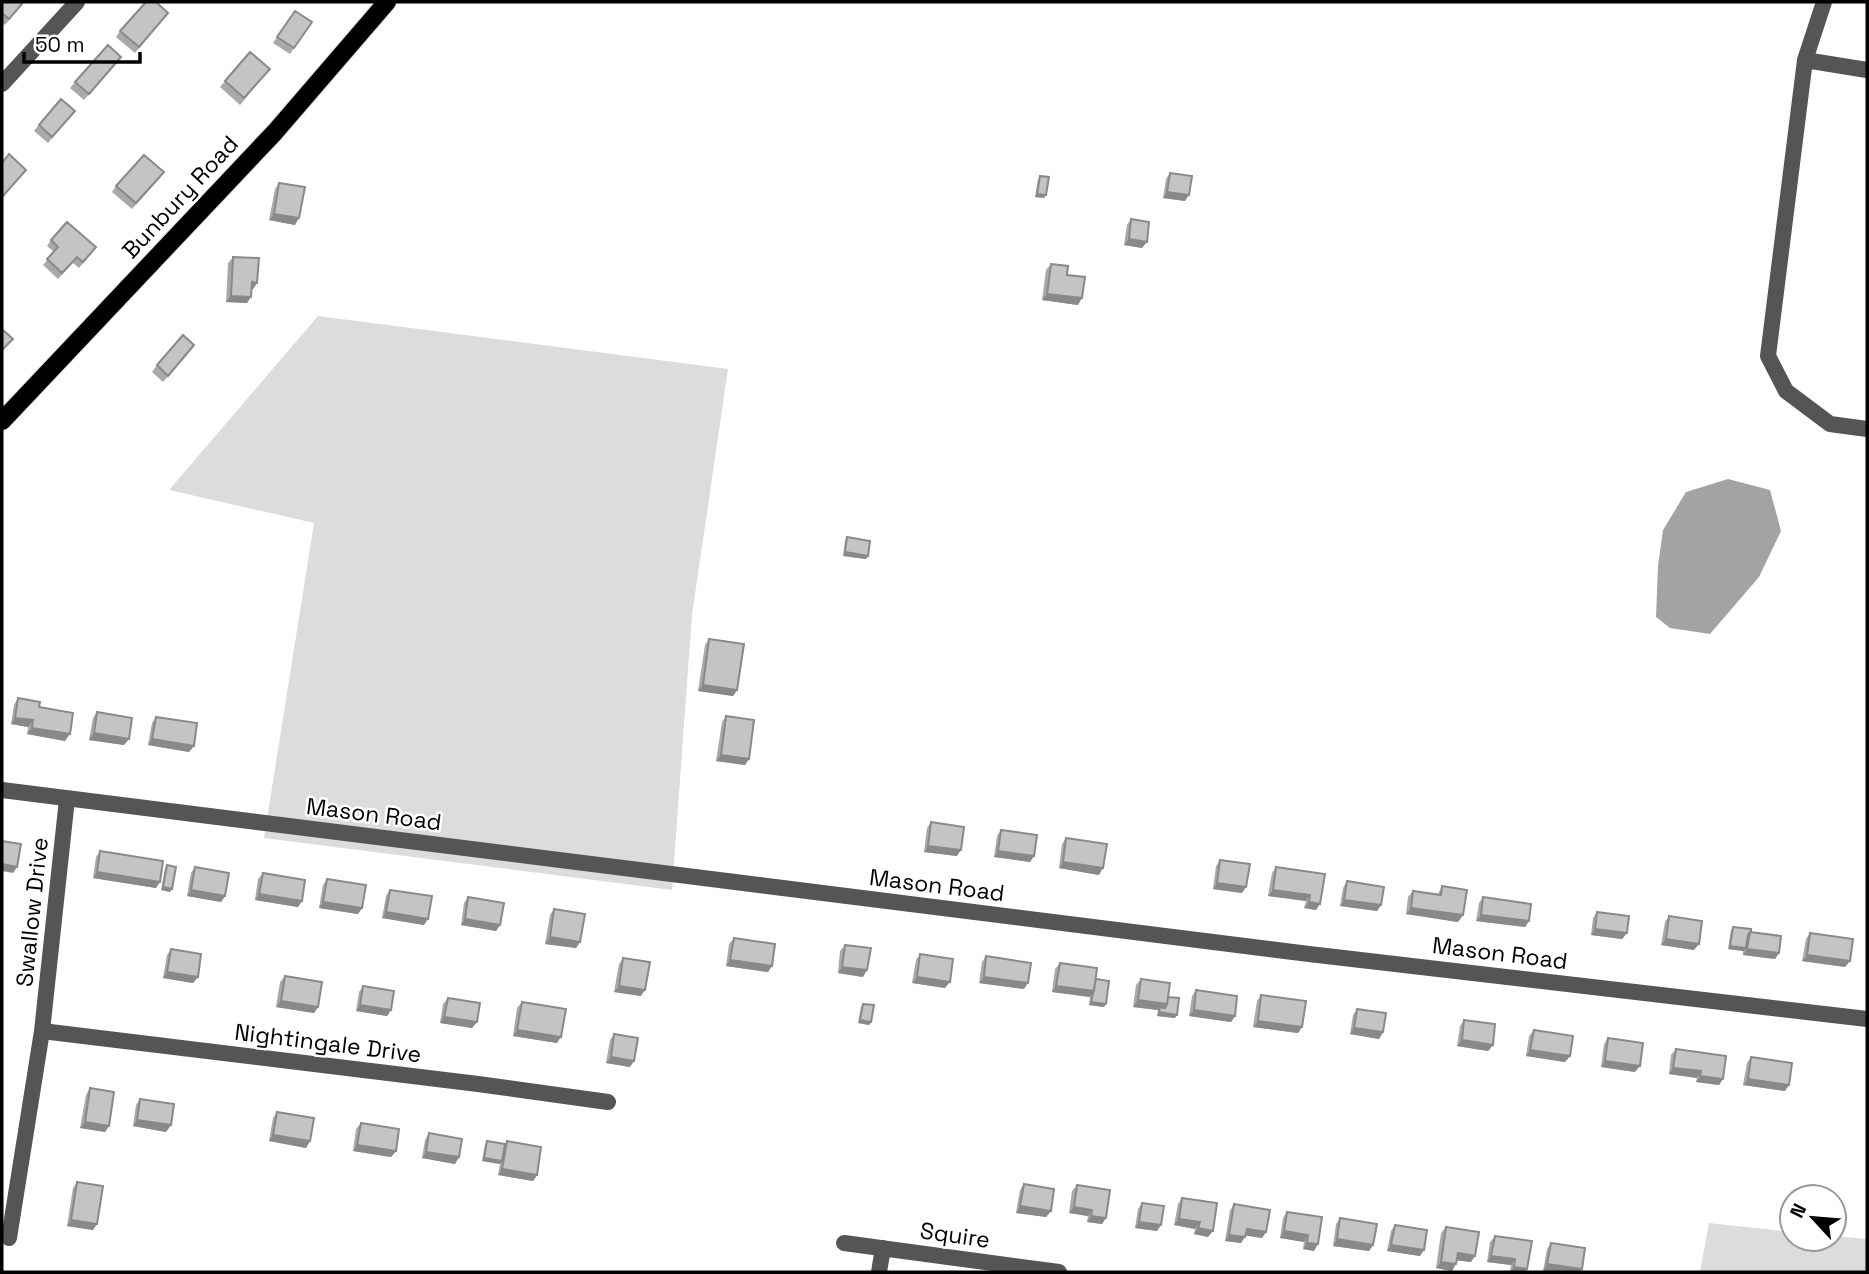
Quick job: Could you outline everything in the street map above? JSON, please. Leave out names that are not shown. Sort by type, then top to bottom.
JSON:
[{"type":"main road","name":"Bunbury Road","points":[[2,421],[275,132],[387,2]]},
{"type":"street","points":[[2,84],[78,2]]},
{"type":"street","points":[[1824,2],[1805,60],[1768,356],[1786,391],[1830,424],[1867,429]]},
{"type":"street","points":[[1805,60],[1867,70]]},
{"type":"street","name":"Mason Road","points":[[2,790],[1309,954],[1867,1019]]},
{"type":"street","name":"Swallow Drive","points":[[9,1238],[42,1031],[67,799]]},
{"type":"street","name":"Nightingale Drive","points":[[42,1031],[608,1102]]},
{"type":"street","name":"Squire","points":[[844,1243],[1059,1272]]},
{"type":"street","points":[[879,1272],[883,1248]]},
{"type":"shaded area","points":[[318,316],[728,369],[692,615],[672,890],[264,838],[314,523],[169,490]]},
{"type":"shaded area","points":[[1728,479],[1770,490],[1781,531],[1759,577],[1710,634],[1670,628],[1656,617],[1663,530],[1686,492]]},
{"type":"shaded area","points":[[1709,1223],[1778,1230],[1778,1253],[1848,1253],[1848,1237],[1867,1239],[1867,1272],[1700,1272]]},
{"type":"building","points":[[2,2],[22,4],[9,19],[2,13]]},
{"type":"building","points":[[146,2],[156,2],[168,13],[139,47],[120,31]]},
{"type":"building","points":[[295,11],[312,22],[294,48],[277,37]]},
{"type":"building","points":[[108,45],[121,57],[89,94],[75,82]]},
{"type":"building","points":[[250,52],[270,69],[244,98],[225,81]]},
{"type":"building","points":[[61,99],[75,111],[52,137],[39,125]]},
{"type":"building","points":[[9,154],[26,170],[3,196],[2,163]]},
{"type":"building","points":[[144,155],[164,172],[136,203],[116,186]]},
{"type":"building","points":[[1170,173],[1192,176],[1189,195],[1167,192]]},
{"type":"building","points":[[1040,176],[1049,177],[1046,195],[1037,194]]},
{"type":"building","points":[[279,183],[305,187],[299,218],[274,214]]},
{"type":"building","points":[[1131,219],[1149,222],[1147,242],[1129,239]]},
{"type":"building","points":[[67,222],[96,247],[83,262],[77,257],[62,273],[47,259],[58,247],[51,240]]},
{"type":"building","points":[[233,257],[259,258],[257,283],[252,282],[251,297],[231,296]]},
{"type":"building","points":[[1051,264],[1068,266],[1067,275],[1085,277],[1082,298],[1047,294]]},
{"type":"building","points":[[2,329],[13,339],[2,350]]},
{"type":"building","points":[[183,335],[194,345],[168,376],[157,365]]},
{"type":"building","points":[[847,537],[870,541],[868,556],[845,552]]},
{"type":"building","points":[[709,639],[744,644],[737,690],[703,685]]},
{"type":"building","points":[[18,698],[40,702],[39,707],[73,713],[70,734],[32,728],[33,720],[15,718]]},
{"type":"building","points":[[97,712],[132,718],[129,739],[94,733]]},
{"type":"building","points":[[726,716],[754,720],[749,759],[721,755]]},
{"type":"building","points":[[156,717],[197,723],[194,746],[152,739]]},
{"type":"building","points":[[931,822],[964,827],[961,850],[928,846]]},
{"type":"building","points":[[1001,830],[1037,835],[1034,856],[998,851]]},
{"type":"building","points":[[1066,838],[1107,844],[1103,868],[1063,862]]},
{"type":"building","points":[[2,841],[21,844],[17,867],[2,864]]},
{"type":"building","points":[[100,851],[163,861],[160,882],[97,872]]},
{"type":"building","points":[[1220,860],[1250,864],[1246,887],[1217,883]]},
{"type":"building","points":[[167,865],[176,867],[172,889],[163,887]]},
{"type":"building","points":[[195,867],[229,873],[225,896],[191,890]]},
{"type":"building","points":[[1276,867],[1325,874],[1320,904],[1309,902],[1310,895],[1273,890]]},
{"type":"building","points":[[263,873],[305,880],[302,901],[259,894]]},
{"type":"building","points":[[327,879],[366,885],[362,908],[323,902]]},
{"type":"building","points":[[1347,881],[1384,887],[1381,905],[1344,900]]},
{"type":"building","points":[[1442,886],[1467,890],[1463,915],[1411,908],[1413,891],[1441,895]]},
{"type":"building","points":[[390,890],[432,896],[428,919],[386,912]]},
{"type":"building","points":[[468,897],[504,903],[500,925],[465,919]]},
{"type":"building","points":[[1483,897],[1531,904],[1529,921],[1481,915]]},
{"type":"building","points":[[554,909],[585,914],[580,942],[550,937]]},
{"type":"building","points":[[1597,912],[1629,916],[1627,933],[1595,929]]},
{"type":"building","points":[[1669,916],[1702,921],[1699,944],[1666,939]]},
{"type":"building","points":[[1733,927],[1751,929],[1746,948],[1730,946]]},
{"type":"building","points":[[1750,932],[1781,936],[1779,953],[1747,949]]},
{"type":"building","points":[[1810,933],[1853,939],[1850,961],[1807,955]]},
{"type":"building","points":[[734,938],[775,944],[772,966],[730,960]]},
{"type":"building","points":[[845,945],[871,948],[867,970],[842,967]]},
{"type":"building","points":[[171,949],[201,954],[198,977],[167,972]]},
{"type":"building","points":[[920,954],[953,959],[950,982],[917,977]]},
{"type":"building","points":[[986,956],[1031,963],[1028,983],[984,977]]},
{"type":"building","points":[[623,958],[650,962],[645,990],[619,986]]},
{"type":"building","points":[[1060,963],[1097,968],[1094,991],[1056,986]]},
{"type":"building","points":[[285,976],[322,982],[318,1007],[281,1001]]},
{"type":"building","points":[[1096,979],[1109,981],[1106,1004],[1091,1002]]},
{"type":"building","points":[[1141,979],[1170,983],[1167,1004],[1138,1000]]},
{"type":"building","points":[[363,986],[394,991],[391,1010],[360,1005]]},
{"type":"building","points":[[1196,990],[1237,996],[1235,1016],[1194,1010]]},
{"type":"building","points":[[1261,995],[1306,1001],[1302,1027],[1258,1021]]},
{"type":"building","points":[[1168,997],[1179,998],[1177,1015],[1159,1012],[1160,1007],[1165,1008]]},
{"type":"building","points":[[448,998],[480,1003],[477,1022],[444,1017]]},
{"type":"building","points":[[522,1002],[566,1009],[561,1037],[517,1030]]},
{"type":"building","points":[[863,1004],[874,1005],[871,1022],[860,1020]]},
{"type":"building","points":[[1357,1009],[1386,1013],[1383,1032],[1354,1028]]},
{"type":"building","points":[[1464,1020],[1495,1024],[1493,1045],[1462,1040]]},
{"type":"building","points":[[1534,1030],[1573,1036],[1570,1056],[1530,1050]]},
{"type":"building","points":[[614,1034],[638,1038],[634,1061],[611,1057]]},
{"type":"building","points":[[1608,1038],[1643,1043],[1640,1066],[1605,1061]]},
{"type":"building","points":[[1676,1049],[1726,1056],[1723,1079],[1700,1076],[1701,1071],[1673,1068]]},
{"type":"building","points":[[1751,1057],[1792,1063],[1789,1085],[1748,1079]]},
{"type":"building","points":[[90,1088],[114,1092],[109,1126],[85,1122]]},
{"type":"building","points":[[140,1099],[174,1104],[171,1125],[137,1120]]},
{"type":"building","points":[[277,1112],[314,1118],[310,1141],[273,1135]]},
{"type":"building","points":[[361,1123],[399,1129],[396,1151],[357,1145]]},
{"type":"building","points":[[429,1133],[462,1139],[459,1157],[426,1152]]},
{"type":"building","points":[[487,1141],[505,1144],[502,1161],[484,1158]]},
{"type":"building","points":[[507,1141],[541,1147],[537,1175],[502,1169]]},
{"type":"building","points":[[77,1182],[103,1186],[97,1224],[71,1220]]},
{"type":"building","points":[[1024,1184],[1054,1189],[1051,1211],[1020,1206]]},
{"type":"building","points":[[1077,1185],[1110,1190],[1106,1218],[1091,1216],[1092,1210],[1074,1207]]},
{"type":"building","points":[[1182,1198],[1217,1203],[1213,1231],[1198,1228],[1200,1222],[1179,1219]]},
{"type":"building","points":[[1142,1203],[1164,1206],[1161,1225],[1139,1222]]},
{"type":"building","points":[[1234,1204],[1270,1210],[1266,1232],[1247,1229],[1245,1237],[1229,1235]]},
{"type":"building","points":[[1287,1212],[1322,1217],[1318,1244],[1307,1243],[1308,1235],[1284,1231]]},
{"type":"building","points":[[1340,1218],[1377,1224],[1373,1245],[1337,1239]]},
{"type":"building","points":[[1395,1225],[1427,1230],[1424,1250],[1391,1245]]},
{"type":"building","points":[[1446,1227],[1479,1232],[1475,1256],[1458,1253],[1456,1264],[1441,1262]]},
{"type":"building","points":[[1495,1236],[1532,1241],[1527,1269],[1514,1267],[1515,1259],[1491,1256]]},
{"type":"building","points":[[1551,1243],[1585,1248],[1582,1269],[1547,1264]]}]
